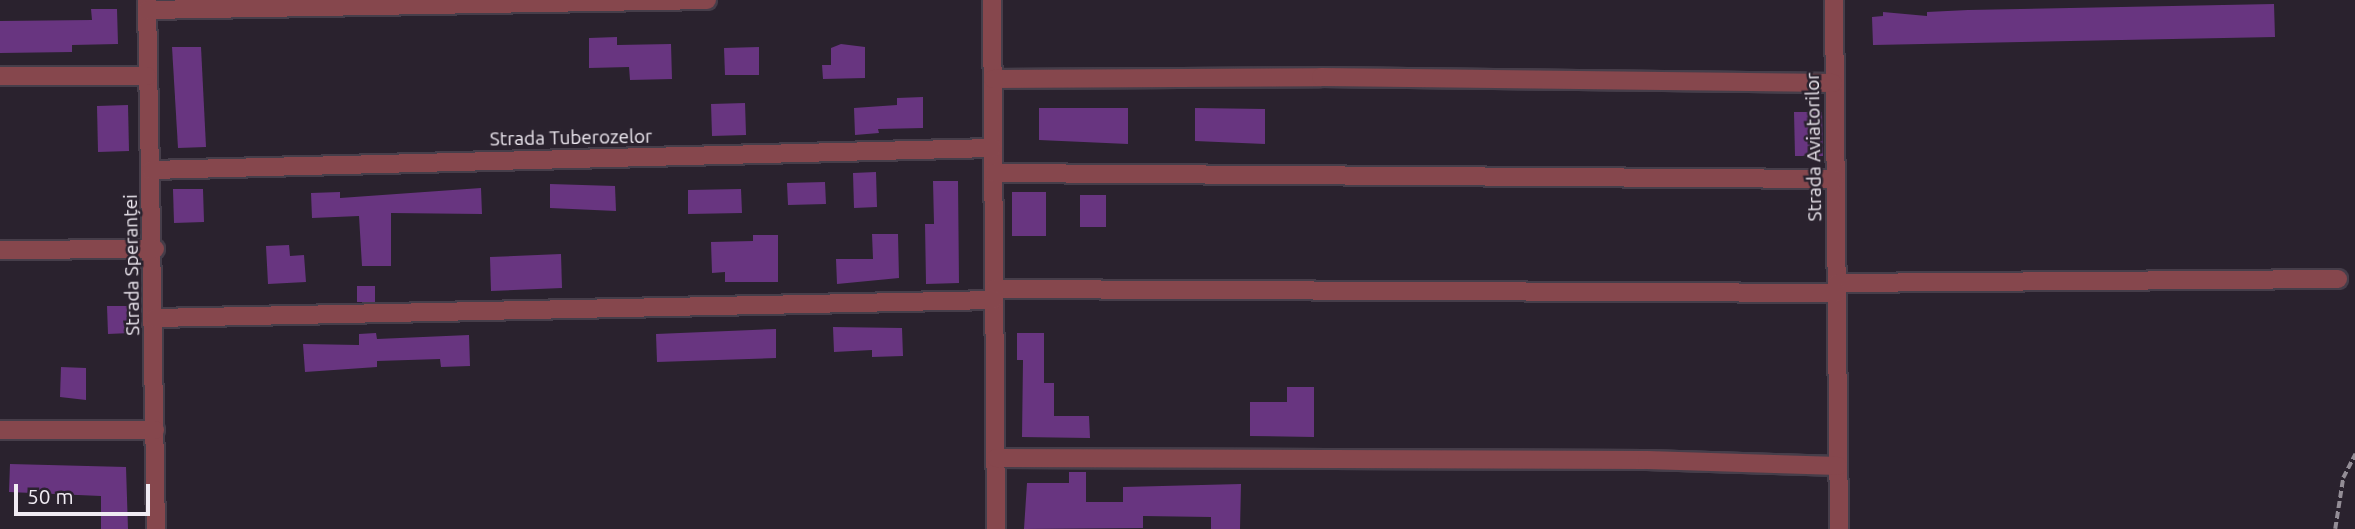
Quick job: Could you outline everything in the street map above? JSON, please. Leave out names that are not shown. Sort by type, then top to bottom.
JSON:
[{"type":"street","points":[[147,5],[707,0]]},
{"type":"street","points":[[992,0],[996,529]]},
{"type":"street","name":"Strada Aviatorilor","points":[[1834,0],[1839,529]]},
{"type":"street","name":"Strada Speranței","points":[[147,5],[155,249],[156,529]]},
{"type":"street","points":[[0,75],[148,76]]},
{"type":"street","points":[[993,79],[1321,77],[1833,83]]},
{"type":"street","name":"Strada Tuberozelor","points":[[151,170],[993,148]]},
{"type":"street","points":[[994,173],[1835,179]]},
{"type":"street","points":[[0,250],[155,249]]},
{"type":"street","points":[[155,317],[994,295],[1837,288],[2338,279]]},
{"type":"street","points":[[0,430],[155,430]]},
{"type":"street","points":[[996,458],[1647,460],[1838,466]]},
{"type":"path","points":[[2335,529],[2343,478],[2355,454]]},
{"type":"building","points":[[2274,4],[2275,37],[1873,45],[1872,17],[1883,16],[1883,12],[1927,16],[1927,12],[1968,10]]},
{"type":"building","points":[[91,9],[117,9],[118,44],[72,45],[72,52],[0,53],[0,21],[92,20]]},
{"type":"building","points":[[617,37],[617,45],[671,44],[672,79],[630,80],[629,67],[589,68],[589,38]]},
{"type":"building","points":[[841,44],[865,47],[865,78],[823,79],[822,65],[831,65],[831,48]]},
{"type":"building","points":[[172,47],[201,47],[206,147],[178,148]]},
{"type":"building","points":[[759,47],[759,75],[725,75],[724,48]]},
{"type":"building","points":[[923,97],[923,128],[878,129],[879,133],[855,135],[854,108],[897,105],[897,98]]},
{"type":"building","points":[[745,103],[746,135],[712,136],[711,104]]},
{"type":"building","points":[[128,105],[129,151],[98,152],[97,106]]},
{"type":"building","points":[[1039,108],[1128,108],[1128,144],[1039,140]]},
{"type":"building","points":[[1195,108],[1265,109],[1265,144],[1195,141]]},
{"type":"building","points":[[1794,112],[1822,112],[1823,156],[1795,156]]},
{"type":"building","points":[[876,172],[877,207],[854,208],[853,173]]},
{"type":"building","points":[[933,181],[958,181],[959,283],[926,284],[925,224],[934,224]]},
{"type":"building","points":[[825,182],[826,204],[788,205],[787,183]]},
{"type":"building","points":[[550,184],[615,186],[616,211],[550,208]]},
{"type":"building","points":[[481,188],[482,214],[391,213],[391,266],[362,266],[359,216],[312,218],[311,193],[340,192],[340,198]]},
{"type":"building","points":[[173,189],[203,189],[204,222],[174,223]]},
{"type":"building","points":[[741,189],[742,213],[688,214],[688,190]]},
{"type":"building","points":[[1012,192],[1046,192],[1046,236],[1012,236]]},
{"type":"building","points":[[1080,195],[1106,195],[1106,227],[1080,227]]},
{"type":"building","points":[[872,234],[898,234],[899,278],[837,284],[836,259],[873,259]]},
{"type":"building","points":[[753,235],[778,235],[778,282],[725,282],[725,272],[712,273],[711,242],[753,241]]},
{"type":"building","points":[[289,245],[290,256],[304,255],[306,282],[268,284],[266,246]]},
{"type":"building","points":[[561,254],[562,288],[491,291],[490,257]]},
{"type":"building","points":[[357,286],[375,286],[375,302],[357,302]]},
{"type":"building","points":[[107,306],[130,306],[130,333],[108,334]]},
{"type":"building","points":[[833,327],[902,328],[903,356],[872,357],[872,350],[834,352]]},
{"type":"building","points":[[776,329],[776,358],[657,362],[656,334]]},
{"type":"building","points":[[376,333],[377,339],[469,335],[470,366],[441,367],[440,359],[377,361],[377,367],[305,372],[303,344],[359,345],[359,334]]},
{"type":"building","points":[[1017,333],[1044,333],[1044,383],[1054,383],[1054,416],[1089,416],[1090,438],[1022,437],[1023,360],[1017,360]]},
{"type":"building","points":[[61,367],[86,368],[86,400],[60,397]]},
{"type":"building","points":[[1287,387],[1314,387],[1314,437],[1250,436],[1250,402],[1287,402]]},
{"type":"building","points":[[10,464],[126,467],[128,529],[101,529],[101,496],[9,492]]},
{"type":"building","points":[[1069,472],[1086,472],[1086,502],[1123,502],[1123,487],[1241,484],[1240,529],[1211,529],[1211,517],[1143,516],[1143,528],[1024,529],[1027,483],[1069,483]]}]
